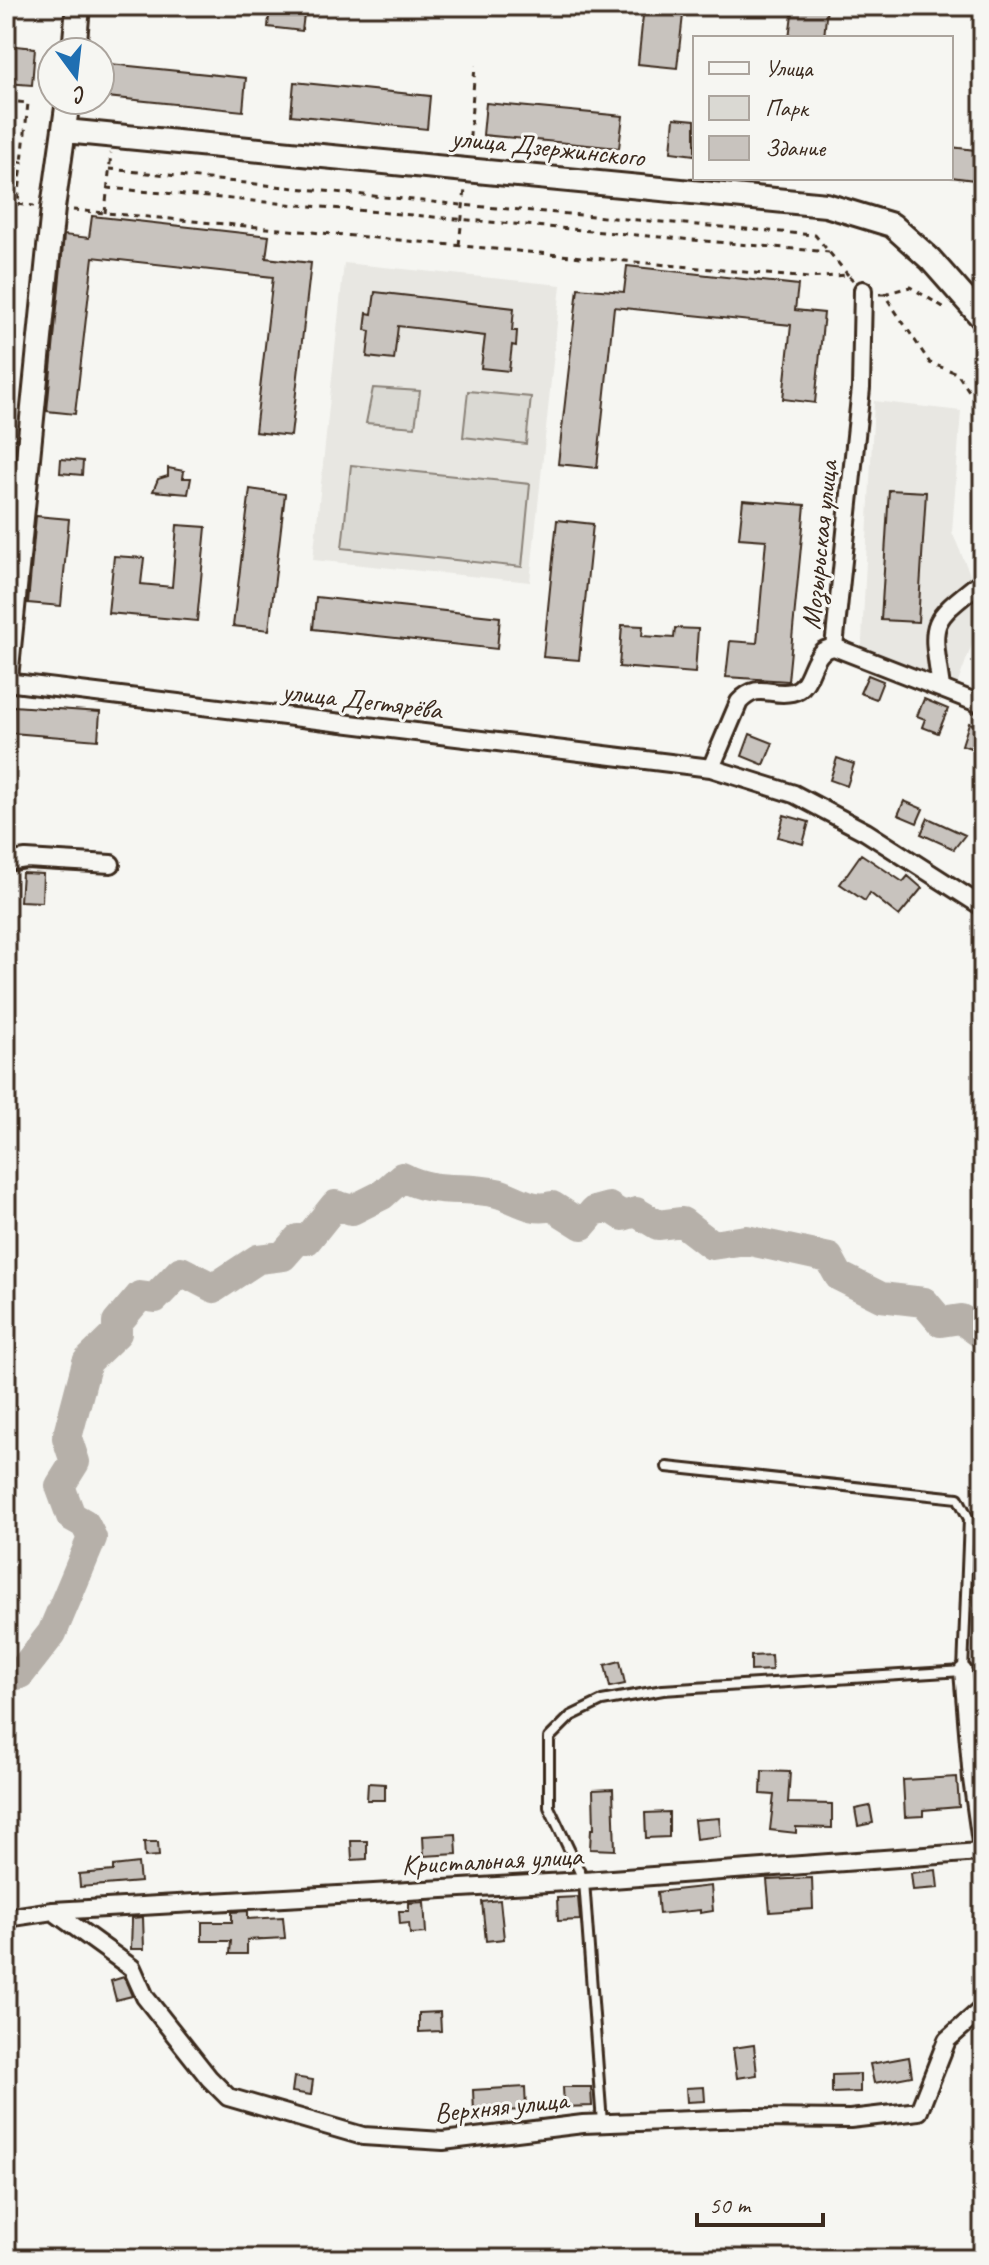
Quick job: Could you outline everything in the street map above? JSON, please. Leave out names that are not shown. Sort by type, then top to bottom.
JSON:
[{"type":"street","points":[[75,36],[78,6]]},
{"type":"street","points":[[6,680],[53,208],[66,116]]},
{"type":"street","name":"улица Дзержинского","points":[[65,131],[826,205],[892,225],[930,259],[983,319]]},
{"type":"street","name":"Мозырьская улица","points":[[863,290],[861,388],[834,647],[983,705]]},
{"type":"street","points":[[941,687],[933,634],[939,618],[949,606],[983,580]]},
{"type":"street","points":[[711,768],[739,702],[747,694],[757,690],[792,692],[803,686],[821,653],[834,647]]},
{"type":"street","name":"улица Дегтярёва","points":[[6,680],[711,768],[794,794],[866,832],[983,907]]},
{"type":"street","points":[[6,862],[26,859],[111,864]]},
{"type":"street","points":[[963,1671],[982,1855]]},
{"type":"street","name":"Кристальная улица","points":[[6,1918],[53,1911],[982,1855]]},
{"type":"street","name":"Верхняя улица","points":[[53,1911],[132,1968],[145,1997],[209,2078],[228,2097],[363,2136],[443,2141],[602,2123],[747,2118],[850,2119],[919,2111],[947,2040],[983,2008]]},
{"type":"lane","points":[[602,2123],[584,1881],[549,1807],[549,1738],[571,1716],[602,1701],[663,1690],[963,1671],[969,1519],[958,1498],[667,1467]]},
{"type":"path","points":[[459,246],[475,65]]},
{"type":"path","points":[[6,101],[28,103],[18,204]]},
{"type":"path","points":[[105,213],[112,135]]},
{"type":"path","points":[[6,160],[22,162]]},
{"type":"path","points":[[109,169],[462,205],[815,235],[863,290],[884,294],[910,287],[947,309]]},
{"type":"path","points":[[6,175],[22,176]]},
{"type":"path","points":[[107,188],[829,252]]},
{"type":"path","points":[[6,203],[809,278],[848,275]]},
{"type":"path","points":[[884,294],[930,363],[957,373],[983,412]]},
{"type":"shaded area","points":[[344,263],[561,285],[530,582],[313,560]]},
{"type":"shaded area","points":[[874,401],[961,411],[952,532],[983,605],[983,615],[957,685],[861,660]]},
{"type":"shaded area","points":[[6,2244],[17,2246],[31,2259],[6,2259]]},
{"type":"green space","points":[[373,388],[420,391],[415,427],[366,423]]},
{"type":"green space","points":[[468,391],[531,397],[526,444],[463,437]]},
{"type":"green space","points":[[351,465],[530,484],[522,567],[342,548]]},
{"type":"building","points":[[270,6],[305,6],[302,31],[268,27]]},
{"type":"building","points":[[644,6],[684,6],[677,68],[638,64]]},
{"type":"building","points":[[793,6],[827,6],[824,36],[789,36]]},
{"type":"building","points":[[6,45],[35,48],[32,85],[6,83]]},
{"type":"building","points":[[116,65],[246,78],[243,111],[116,98]]},
{"type":"building","points":[[294,82],[430,96],[427,129],[291,115]]},
{"type":"building","points":[[486,103],[623,116],[619,148],[483,135]]},
{"type":"building","points":[[674,118],[693,120],[693,155],[671,152]]},
{"type":"building","points":[[953,147],[983,151],[983,181],[953,177]]},
{"type":"building","points":[[92,216],[269,236],[266,258],[311,263],[291,436],[255,432],[273,277],[93,257],[75,414],[47,411],[64,235],[89,238]]},
{"type":"building","points":[[627,266],[798,285],[795,310],[824,313],[815,403],[783,399],[791,325],[614,307],[597,468],[558,464],[578,288],[624,292]]},
{"type":"building","points":[[375,292],[514,308],[512,331],[517,331],[516,346],[512,345],[509,371],[481,368],[485,336],[398,326],[394,360],[367,357],[370,331],[365,330],[367,313],[372,314]]},
{"type":"building","points":[[61,459],[83,461],[82,475],[60,473]]},
{"type":"building","points":[[168,468],[184,471],[183,478],[191,478],[188,494],[153,491],[158,479],[168,476]]},
{"type":"building","points":[[250,489],[285,494],[269,630],[233,626]]},
{"type":"building","points":[[889,490],[926,492],[918,622],[881,620]]},
{"type":"building","points":[[743,500],[805,505],[788,681],[726,677],[730,641],[757,643],[766,540],[739,538]]},
{"type":"building","points":[[36,516],[69,519],[61,606],[28,603]]},
{"type":"building","points":[[557,520],[593,524],[579,660],[543,657]]},
{"type":"building","points":[[177,525],[206,527],[197,621],[108,613],[114,556],[144,558],[141,584],[172,587]]},
{"type":"building","points":[[316,597],[500,617],[497,649],[313,629]]},
{"type":"building","points":[[622,625],[643,626],[642,636],[674,638],[675,628],[698,629],[695,673],[619,667]]},
{"type":"building","points":[[868,675],[883,681],[876,699],[860,693]]},
{"type":"building","points":[[924,699],[948,709],[938,733],[922,727],[925,719],[917,716]]},
{"type":"building","points":[[13,706],[100,712],[98,740],[12,733]]},
{"type":"building","points":[[969,723],[983,727],[983,752],[962,745]]},
{"type":"building","points":[[750,734],[773,743],[764,765],[742,756]]},
{"type":"building","points":[[837,758],[854,764],[847,786],[830,780]]},
{"type":"building","points":[[904,801],[923,809],[917,823],[898,815]]},
{"type":"building","points":[[784,815],[809,822],[803,844],[778,837]]},
{"type":"building","points":[[928,818],[965,835],[954,849],[921,834]]},
{"type":"building","points":[[861,854],[903,882],[908,876],[922,888],[899,916],[870,893],[865,901],[840,884]]},
{"type":"building","points":[[22,873],[43,874],[42,902],[20,901]]},
{"type":"building","points":[[771,1655],[772,1670],[751,1671],[751,1656]]},
{"type":"building","points":[[620,1661],[625,1684],[610,1687],[605,1665]]},
{"type":"building","points":[[762,1771],[790,1772],[788,1803],[832,1804],[832,1828],[796,1827],[796,1833],[770,1830],[774,1795],[761,1794]]},
{"type":"building","points":[[957,1777],[959,1807],[923,1810],[923,1816],[905,1817],[903,1780]]},
{"type":"building","points":[[368,1783],[385,1784],[385,1800],[367,1800]]},
{"type":"building","points":[[613,1789],[615,1850],[590,1849],[591,1829],[594,1829],[593,1790]]},
{"type":"building","points":[[870,1806],[873,1823],[858,1826],[855,1809]]},
{"type":"building","points":[[669,1812],[669,1837],[646,1838],[645,1813]]},
{"type":"building","points":[[719,1818],[721,1836],[696,1839],[694,1820]]},
{"type":"building","points":[[456,1834],[457,1854],[424,1856],[423,1836]]},
{"type":"building","points":[[351,1841],[367,1841],[367,1859],[352,1860]]},
{"type":"building","points":[[144,1842],[158,1842],[159,1856],[145,1857]]},
{"type":"building","points":[[138,1863],[140,1882],[80,1887],[79,1874],[113,1871],[113,1866]]},
{"type":"building","points":[[936,1870],[938,1888],[913,1890],[911,1873]]},
{"type":"building","points":[[812,1878],[813,1909],[770,1912],[767,1880]]},
{"type":"building","points":[[711,1886],[713,1911],[659,1914],[657,1892]]},
{"type":"building","points":[[578,1897],[580,1920],[558,1921],[557,1898]]},
{"type":"building","points":[[500,1900],[504,1939],[486,1941],[482,1902]]},
{"type":"building","points":[[424,1902],[426,1933],[410,1934],[409,1923],[400,1924],[399,1911],[409,1911],[409,1903]]},
{"type":"building","points":[[248,1911],[248,1919],[283,1917],[285,1938],[247,1940],[247,1954],[230,1954],[231,1941],[202,1941],[202,1922],[232,1922],[232,1912]]},
{"type":"building","points":[[143,1917],[144,1949],[131,1949],[132,1918]]},
{"type":"building","points":[[124,1977],[132,1996],[116,2000],[111,1981]]},
{"type":"building","points":[[440,2012],[441,2031],[419,2032],[419,2013]]},
{"type":"building","points":[[754,2045],[757,2075],[737,2078],[733,2048]]},
{"type":"building","points":[[909,2057],[912,2076],[874,2083],[870,2064]]},
{"type":"building","points":[[860,2074],[860,2092],[832,2093],[832,2075]]},
{"type":"building","points":[[294,2077],[313,2080],[311,2095],[292,2092]]},
{"type":"building","points":[[525,2087],[526,2110],[474,2112],[473,2090]]},
{"type":"building","points":[[563,2087],[591,2087],[592,2106],[564,2107]]},
{"type":"building","points":[[704,2087],[705,2101],[687,2102],[686,2088]]},
{"type":"waterway","points":[[6,1678],[20,1674],[52,1633],[92,1538],[85,1524],[71,1516],[60,1486],[75,1462],[67,1438],[87,1362],[117,1333],[117,1323],[140,1296],[155,1298],[181,1271],[214,1288],[258,1259],[283,1256],[298,1239],[307,1240],[335,1205],[352,1210],[382,1195],[402,1177],[426,1186],[485,1191],[530,1206],[552,1206],[582,1225],[594,1211],[609,1207],[623,1216],[636,1212],[658,1225],[682,1222],[712,1245],[746,1240],[829,1258],[839,1276],[881,1297],[924,1302],[941,1322],[961,1319],[983,1335]]}]
